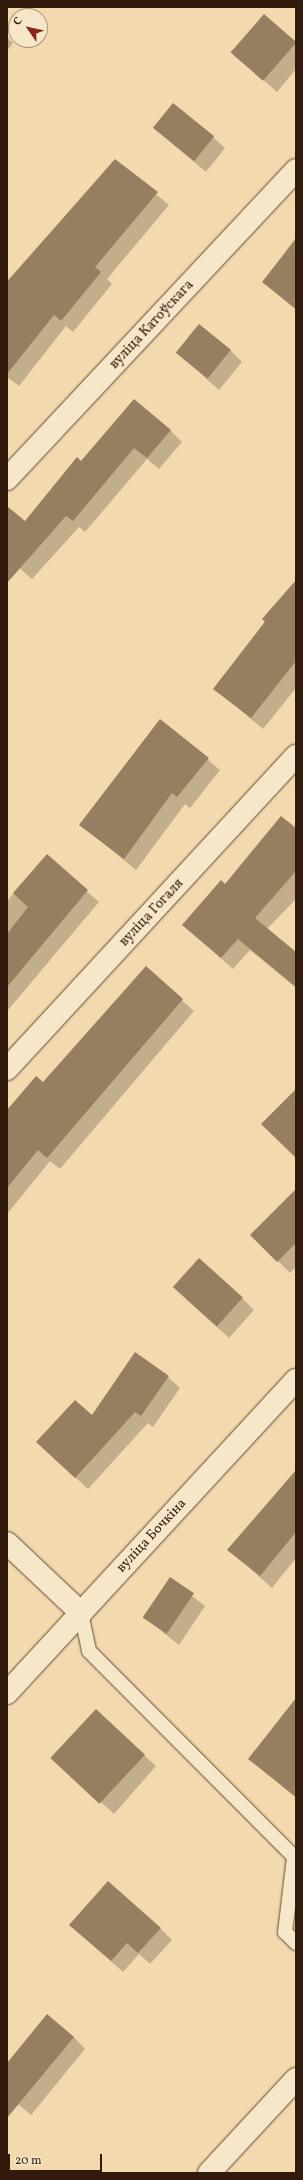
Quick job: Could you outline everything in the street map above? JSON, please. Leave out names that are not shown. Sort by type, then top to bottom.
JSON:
[{"type":"street","name":"вуліца Катоўскага","points":[[7,480],[296,170]]},
{"type":"street","name":"вуліца Гогаля","points":[[7,1069],[296,756]]},
{"type":"street","name":"вуліца Бочкіна","points":[[7,1693],[296,1380]]},
{"type":"street","points":[[7,1543],[81,1613]]},
{"type":"street","points":[[209,2173],[296,2078]]},
{"type":"lane","points":[[81,1613],[89,1651],[294,1857],[285,1932],[296,1943]]},
{"type":"building","points":[[264,14],[296,43],[263,81],[231,52]]},
{"type":"building","points":[[173,103],[214,136],[194,161],[153,128]]},
{"type":"building","points":[[115,159],[158,192],[95,267],[101,272],[61,321],[54,315],[7,374],[7,282]]},
{"type":"building","points":[[296,239],[296,309],[262,282]]},
{"type":"building","points":[[199,324],[231,350],[208,379],[176,353]]},
{"type":"building","points":[[134,399],[171,430],[147,458],[134,448],[73,521],[66,516],[7,583],[7,506],[25,521],[77,457],[81,461]]},
{"type":"building","points":[[296,580],[296,661],[251,718],[213,689],[265,622],[262,619]]},
{"type":"building","points":[[160,719],[209,758],[177,797],[172,793],[124,859],[79,825]]},
{"type":"building","points":[[281,816],[296,828],[296,871],[255,918],[296,952],[296,987],[238,939],[221,958],[182,925],[221,880],[225,884]]},
{"type":"building","points":[[47,854],[88,890],[7,987],[7,934],[28,907],[13,893]]},
{"type":"building","points":[[146,966],[183,999],[47,1158],[38,1150],[7,1188],[7,1110],[36,1076],[43,1082]]},
{"type":"building","points":[[296,1089],[296,1158],[261,1124]]},
{"type":"building","points":[[296,1189],[296,1243],[277,1262],[250,1235]]},
{"type":"building","points":[[199,1258],[243,1297],[217,1326],[173,1287]]},
{"type":"building","points":[[135,1352],[169,1376],[141,1416],[135,1412],[75,1478],[36,1442],[75,1400],[92,1415]]},
{"type":"building","points":[[296,1470],[296,1532],[260,1576],[227,1550]]},
{"type":"building","points":[[170,1577],[194,1593],[167,1634],[143,1618]]},
{"type":"building","points":[[296,1698],[296,1797],[248,1759]]},
{"type":"building","points":[[96,1709],[145,1755],[99,1804],[50,1758]]},
{"type":"building","points":[[108,1881],[161,1928],[138,1953],[127,1943],[111,1961],[69,1925]]},
{"type":"building","points":[[47,2014],[74,2037],[7,2118],[7,2063]]}]
